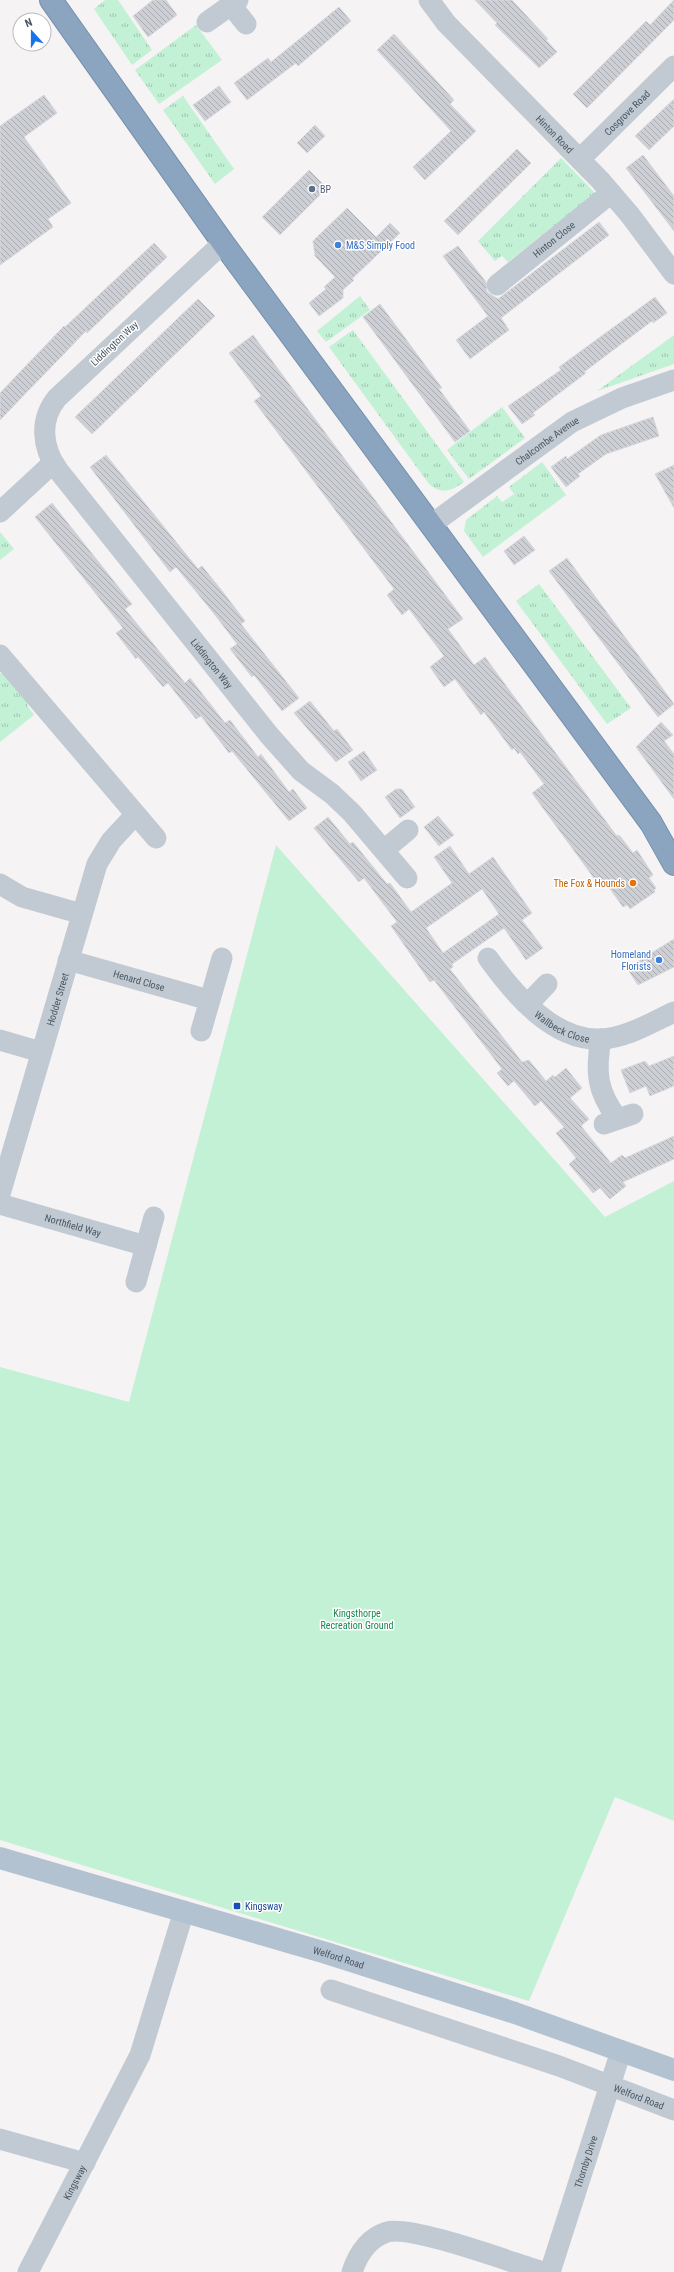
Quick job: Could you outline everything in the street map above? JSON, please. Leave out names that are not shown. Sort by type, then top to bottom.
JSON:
[{"type":"highway","points":[[51,0],[223,243],[432,524],[651,823],[674,864]]},
{"type":"main road","name":"Welford Road","points":[[0,1858],[341,1957],[515,2013],[674,2070]]},
{"type":"street","name":"Hinton Road","points":[[429,0],[446,23],[580,159],[611,193],[674,274]]},
{"type":"street","points":[[207,22],[235,2],[246,24]]},
{"type":"street","name":"Cosgrove Road","points":[[580,159],[674,66]]},
{"type":"street","name":"Hinton Close","points":[[498,285],[611,193]]},
{"type":"street","name":"Liddington Way","points":[[223,243],[53,403],[44,427],[45,441],[53,463],[264,730],[301,771],[343,803],[407,878]]},
{"type":"street","name":"Chalcombe Avenue","points":[[432,524],[572,422],[606,405],[673,382]]},
{"type":"street","points":[[0,512],[53,463]]},
{"type":"street","points":[[0,655],[156,838]]},
{"type":"street","name":"Hodder Street","points":[[0,1194],[95,871],[103,852],[119,831],[135,815]]},
{"type":"street","points":[[384,850],[408,830]]},
{"type":"street","points":[[0,884],[22,897],[82,914]]},
{"type":"street","points":[[201,1031],[222,958]]},
{"type":"street","name":"Wallbeck Close","points":[[488,958],[528,1004],[561,1030],[589,1039],[601,1039],[626,1033],[674,1012]]},
{"type":"street","name":"Henard Close","points":[[68,960],[209,1000]]},
{"type":"street","name":"Wallbeck Close","points":[[528,1004],[547,984]]},
{"type":"street","name":"Wallbeck Close","points":[[601,1039],[598,1056],[599,1082],[609,1107],[618,1118]]},
{"type":"street","points":[[0,1040],[41,1052]]},
{"type":"street","name":"Northfield Way","points":[[0,1204],[146,1246]]},
{"type":"street","points":[[136,1282],[154,1217]]},
{"type":"street","name":"Kingsway","points":[[28,2272],[140,2055],[184,1911]]},
{"type":"street","name":"Welford Road","points":[[331,1990],[560,2066],[674,2110]]},
{"type":"street","name":"Thornby Drive","points":[[550,2272],[621,2051]]},
{"type":"street","points":[[0,2139],[85,2163]]},
{"type":"street","points":[[352,2272],[358,2256],[370,2240],[388,2232],[400,2231],[421,2234],[543,2272]]},
{"type":"green space","points":[[105,0],[118,0],[152,50],[132,65],[94,9]]},
{"type":"green space","points":[[196,25],[222,60],[159,104],[135,70]]},
{"type":"green space","points":[[183,96],[234,169],[215,184],[163,110]]},
{"type":"green space","points":[[561,158],[595,193],[508,262],[502,256],[495,261],[478,241]]},
{"type":"green space","points":[[360,296],[370,310],[326,342],[317,331]]},
{"type":"green space","points":[[353,330],[464,482],[455,488],[442,491],[429,484],[329,347]]},
{"type":"green space","points":[[674,335],[674,364],[597,391]]},
{"type":"green space","points":[[502,407],[525,438],[469,479],[447,450]]},
{"type":"green space","points":[[542,462],[566,495],[483,557],[464,531],[466,520],[497,496],[502,502],[514,494],[509,487]]},
{"type":"green space","points":[[0,532],[14,549],[0,560]]},
{"type":"green space","points":[[539,584],[631,708],[607,724],[516,601]]},
{"type":"green space","points":[[0,673],[7,674],[30,702],[27,705],[34,715],[0,742]]},
{"type":"green space","name":"Kingsthorpe Recreation Ground","points":[[276,845],[605,1217],[674,1181],[674,1821],[615,1797],[529,2001],[0,1840],[0,1367],[129,1402]]},
{"type":"building","points":[[153,0],[166,0],[177,15],[148,37],[133,16]]},
{"type":"building","points":[[475,0],[512,0],[548,39],[546,40],[557,52],[539,68],[495,25],[497,23]]},
{"type":"building","points":[[674,0],[674,20],[587,108],[573,94],[646,21],[650,25]]},
{"type":"building","points":[[339,7],[351,21],[298,66],[296,63],[247,100],[234,83],[268,58],[271,62]]},
{"type":"building","points":[[394,34],[454,100],[450,104],[476,131],[425,180],[413,167],[451,131],[377,50]]},
{"type":"building","points":[[219,86],[231,102],[205,121],[193,105]]},
{"type":"building","points":[[44,95],[57,113],[24,137],[71,203],[48,219],[53,227],[0,265],[0,126]]},
{"type":"building","points":[[674,99],[674,126],[649,150],[635,136]]},
{"type":"building","points":[[315,125],[325,136],[307,153],[297,143]]},
{"type":"building","points":[[517,149],[531,163],[458,235],[444,221]]},
{"type":"building","points":[[643,155],[674,196],[674,231],[626,168]]},
{"type":"building","points":[[309,170],[327,188],[280,235],[262,217]]},
{"type":"building","points":[[347,208],[376,237],[390,223],[400,233],[352,279],[354,280],[343,290],[343,298],[319,316],[309,303],[326,289],[324,287],[335,277],[315,256],[313,241]]},
{"type":"building","points":[[599,222],[609,235],[501,318],[509,330],[470,359],[456,340],[488,316],[443,256],[458,246],[486,282],[487,292],[498,299]]},
{"type":"building","points":[[154,243],[167,257],[87,333],[86,331],[0,420],[0,393],[64,326],[65,327]]},
{"type":"building","points":[[655,297],[667,313],[653,323],[652,321],[584,372],[586,373],[533,413],[535,415],[522,424],[508,406],[561,370],[559,367]]},
{"type":"building","points":[[198,299],[215,316],[92,434],[75,417]]},
{"type":"building","points":[[380,304],[442,388],[439,389],[470,431],[455,442],[363,317]]},
{"type":"building","points":[[253,335],[463,619],[448,629],[474,665],[485,657],[616,835],[620,836],[633,853],[637,850],[653,875],[649,878],[656,888],[654,890],[655,892],[630,909],[627,905],[623,907],[605,882],[599,885],[532,793],[544,784],[520,752],[518,754],[514,748],[512,750],[484,712],[481,715],[455,679],[444,687],[430,667],[444,656],[409,609],[402,615],[387,595],[394,589],[254,401],[261,396],[229,353]]},
{"type":"building","points":[[653,417],[659,436],[606,454],[578,474],[580,476],[566,487],[551,467],[566,456],[567,459],[601,435]]},
{"type":"building","points":[[106,455],[198,569],[202,566],[223,592],[245,621],[241,624],[299,698],[282,711],[254,675],[252,677],[230,649],[237,644],[215,615],[176,567],[170,572],[90,467]]},
{"type":"building","points":[[674,465],[674,508],[655,474]]},
{"type":"building","points":[[52,503],[132,604],[125,609],[185,683],[190,678],[225,723],[230,720],[258,757],[261,754],[289,792],[293,789],[307,808],[289,821],[232,751],[229,753],[201,716],[196,719],[168,683],[163,687],[138,657],[136,659],[116,633],[123,628],[35,517]]},
{"type":"building","points":[[524,536],[535,550],[514,565],[504,551]]},
{"type":"building","points":[[567,558],[674,704],[658,717],[549,571]]},
{"type":"building","points":[[310,701],[334,731],[337,729],[353,750],[336,762],[294,713]]},
{"type":"building","points":[[661,722],[673,735],[664,741],[674,754],[674,799],[636,747]]},
{"type":"building","points":[[364,751],[377,770],[361,781],[348,762]]},
{"type":"building","points":[[396,789],[402,789],[415,807],[400,818],[385,797]]},
{"type":"building","points":[[438,816],[454,835],[439,846],[424,827]]},
{"type":"building","points":[[328,817],[350,844],[353,842],[387,884],[390,883],[411,912],[452,883],[434,857],[450,846],[469,874],[493,857],[532,913],[522,920],[543,948],[526,960],[504,928],[452,964],[453,967],[450,969],[522,1062],[529,1060],[546,1081],[553,1075],[555,1077],[566,1068],[582,1088],[570,1098],[589,1119],[581,1126],[611,1163],[622,1155],[625,1158],[674,1136],[674,1159],[623,1182],[626,1186],[610,1199],[600,1188],[593,1193],[569,1164],[576,1158],[556,1133],[564,1127],[541,1101],[535,1106],[514,1081],[508,1086],[497,1073],[502,1069],[434,980],[430,982],[391,926],[397,922],[364,878],[359,882],[314,828]],"holes":[[[482,889],[499,914],[443,953],[426,928]]]},
{"type":"building","points":[[674,939],[674,967],[638,985],[627,968]]},
{"type":"building","points":[[674,1056],[674,1086],[650,1096],[646,1086],[630,1093],[621,1070],[645,1061],[649,1066]]},
{"type":"place","name":"BP","points":[[312,189]]},
{"type":"place","name":"M&S Simply Food","points":[[338,245]]},
{"type":"place","name":"The Fox & Hounds","points":[[633,883]]},
{"type":"place","name":"Homeland Florists","points":[[659,960]]},
{"type":"place","name":"Kingsway","points":[[237,1906]]}]
